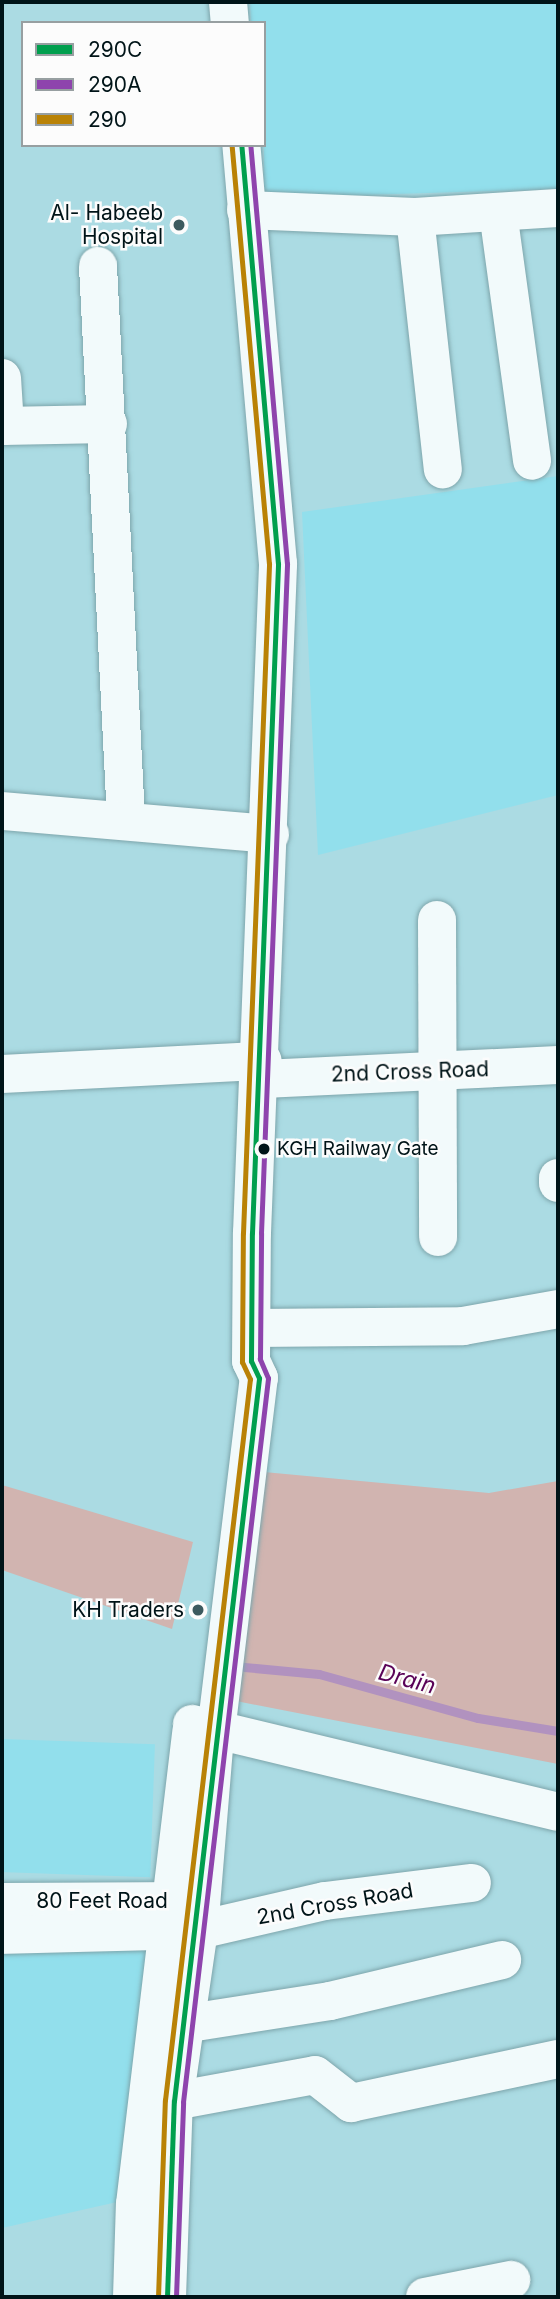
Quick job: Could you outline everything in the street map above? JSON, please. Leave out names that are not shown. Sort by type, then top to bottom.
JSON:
[{"type":"street","points":[[228,2],[230,21]]},
{"type":"street","points":[[132,2297],[135,2204],[183,1915],[204,1728],[259,1378],[251,1345],[263,1070],[278,564],[241,147]]},
{"type":"street","points":[[246,210],[415,217],[558,208]]},
{"type":"street","points":[[498,212],[531,461]]},
{"type":"street","points":[[415,217],[443,469]]},
{"type":"street","points":[[99,266],[126,819]]},
{"type":"street","points":[[2,378],[3,426],[108,424]]},
{"type":"street","points":[[2,811],[126,819],[270,834]]},
{"type":"street","points":[[437,920],[438,1237]]},
{"type":"street","name":"2nd Cross Road","points":[[2,1074],[263,1070],[557,1074]]},
{"type":"street","points":[[251,1345],[463,1326],[558,1309]]},
{"type":"street","points":[[204,1728],[558,1812]]},
{"type":"street","name":"2nd Cross Road","points":[[183,1915],[472,1883]]},
{"type":"street","name":"80 Feet Road","points":[[2,1902],[183,1915]]},
{"type":"street","points":[[167,2297],[174,2101],[183,2024],[183,1915]]},
{"type":"street","name":"80 Feet Road","points":[[2,1935],[183,1915]]},
{"type":"street","points":[[183,2024],[330,2001],[502,1960]]},
{"type":"street","points":[[174,2101],[315,2075],[351,2103],[558,2059]]},
{"type":"street","points":[[425,2297],[511,2280]]},
{"type":"shaded area","points":[[250,2],[558,2],[558,189],[264,198],[266,21],[251,21]]},
{"type":"shaded area","points":[[558,476],[558,795],[318,855],[302,512]]},
{"type":"shaded area","points":[[264,1472],[489,1493],[558,1481],[558,1764],[231,1700]]},
{"type":"shaded area","points":[[2,1485],[193,1542],[172,1629],[2,1570]]},
{"type":"shaded area","points":[[2,1739],[155,1744],[150,1877],[2,1872]]},
{"type":"shaded area","points":[[153,1948],[126,2200],[2,2228],[2,1953]]},
{"type":"waterway","name":"Drain","points":[[244,1667],[319,1674],[478,1718],[558,1731]]},
{"type":"transit line","name":"290","points":[[158,2297],[165,2100],[250,1379],[242,1362],[243,1233],[269,564],[232,147]]},
{"type":"transit line","name":"290C","points":[[167,2297],[174,2101],[259,1378],[251,1361],[252,1233],[278,564],[241,147]]},
{"type":"transit line","name":"290A","points":[[176,2297],[183,2102],[268,1378],[260,1359],[261,1233],[287,564],[250,147]]},
{"type":"place","name":"Al- Habeeb Hospital","points":[[179,225]]},
{"type":"place","name":"KGH Railway Gate","points":[[264,1149]]},
{"type":"place","name":"KH Traders","points":[[198,1610]]}]
